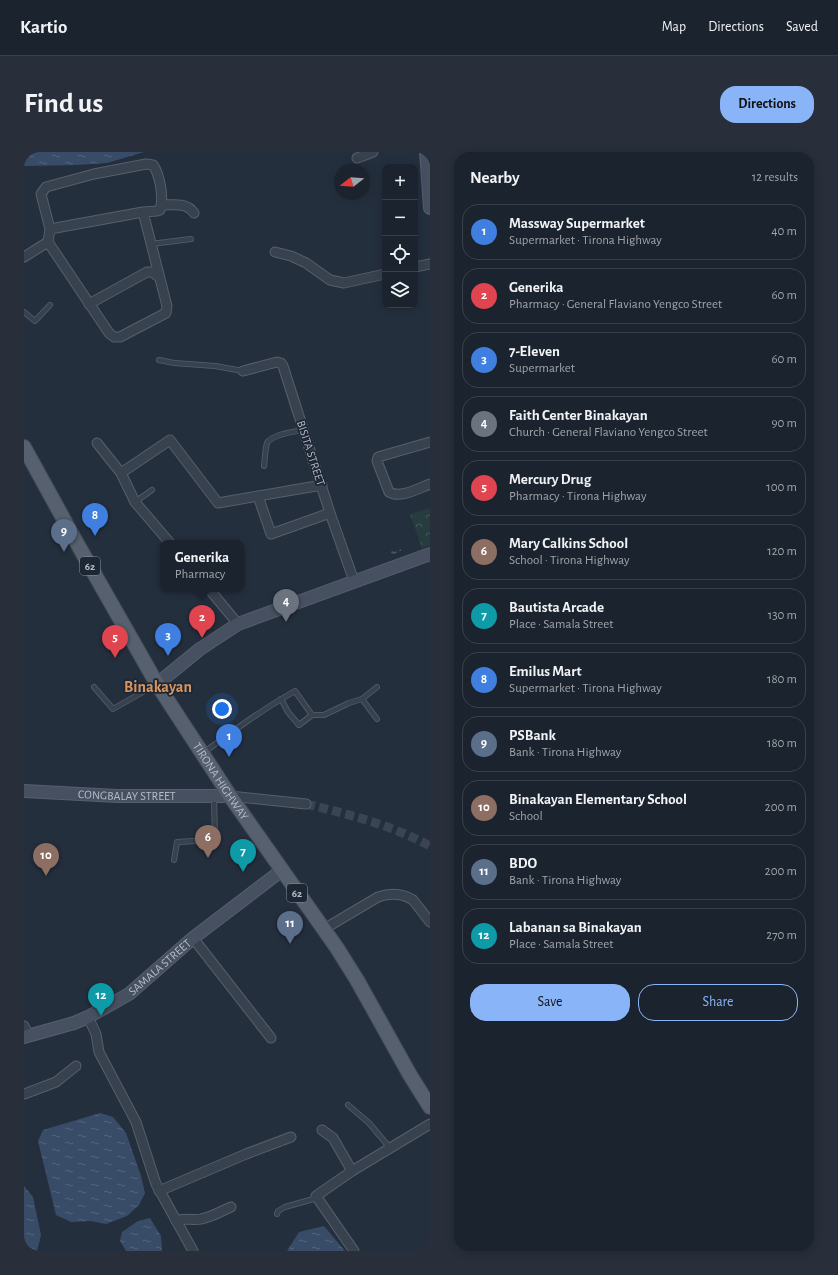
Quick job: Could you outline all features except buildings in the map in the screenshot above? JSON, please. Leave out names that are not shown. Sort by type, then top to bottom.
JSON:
[{"type":"main road","name":"TIRONA HIGHWAY","points":[[24,447],[157,684],[230,796],[281,871],[324,929],[357,980],[410,1075],[430,1107]]},
{"type":"street","points":[[357,158],[373,152]]},
{"type":"street","points":[[426,152],[430,208]]},
{"type":"street","points":[[50,229],[143,212],[160,210],[160,185],[158,174],[153,165],[146,164],[94,174],[46,187],[41,194],[50,229],[48,242],[88,304],[109,333],[120,337],[166,313],[167,306],[143,212]]},
{"type":"street","points":[[161,205],[185,206],[191,208],[194,213]]},
{"type":"street","points":[[24,258],[48,242]]},
{"type":"street","points":[[275,252],[291,256],[306,263],[330,280],[344,283],[382,275]]},
{"type":"street","points":[[418,266],[430,264]]},
{"type":"street","points":[[88,304],[147,272],[152,272],[159,277]]},
{"type":"street","name":"BISITA STREET","points":[[243,371],[277,362],[281,363],[354,581]]},
{"type":"street","points":[[121,473],[170,440],[218,503],[322,485]]},
{"type":"street","points":[[430,442],[378,457],[377,460],[389,492],[392,494],[398,495],[430,484]]},
{"type":"street","points":[[97,443],[121,473],[135,502],[167,540]]},
{"type":"street","points":[[258,496],[270,534],[330,513]]},
{"type":"street","points":[[157,684],[200,649],[238,624],[430,554]]},
{"type":"street","points":[[211,592],[238,624]]},
{"type":"street","name":"CONGBALAY STREET","points":[[24,791],[117,796],[230,796]]},
{"type":"street","points":[[230,796],[306,804]]},
{"type":"street","name":"SAMALA STREET","points":[[26,1033],[74,1023],[88,1017],[129,994],[194,938],[281,871]]},
{"type":"street","points":[[324,929],[378,897],[386,894],[401,894],[413,900],[430,922]]},
{"type":"street","points":[[194,938],[271,1038]]},
{"type":"street","points":[[88,1017],[96,1034],[99,1052],[136,1122],[159,1191],[193,1251]]},
{"type":"street","points":[[24,1094],[56,1082],[76,1066]]},
{"type":"street","points":[[354,1251],[317,1198],[319,1193],[352,1171],[430,1124]]},
{"type":"street","points":[[322,1130],[333,1138],[352,1171]]},
{"type":"street","points":[[159,1191],[291,1136]]},
{"type":"street","points":[[176,1221],[182,1218],[200,1220],[212,1216],[231,1206]]},
{"type":"lane","points":[[151,244],[191,239]]},
{"type":"lane","points":[[24,312],[35,321],[50,305]]},
{"type":"lane","points":[[159,360],[174,363],[215,366],[243,371]]},
{"type":"lane","points":[[264,466],[269,441],[282,434],[303,430]]},
{"type":"lane","points":[[135,502],[152,490]]},
{"type":"lane","points":[[94,687],[113,709],[157,684]]},
{"type":"lane","points":[[281,699],[288,712],[299,724],[312,716],[324,715],[349,703],[362,699],[377,687]]},
{"type":"lane","points":[[202,754],[240,726],[295,691],[312,716]]},
{"type":"lane","points":[[362,699],[377,719]]},
{"type":"lane","points":[[174,860],[177,842],[215,840],[214,796]]},
{"type":"lane","points":[[348,1105],[369,1123],[390,1148]]},
{"type":"lane","points":[[277,1214],[278,1211],[285,1207],[317,1198]]},
{"type":"path","points":[[394,553],[401,550]]},
{"type":"green space","points":[[430,508],[430,545],[422,548],[410,514]]},
{"type":"water","points":[[24,152],[144,152],[107,163],[24,166]]},
{"type":"water","points":[[100,1113],[113,1117],[126,1133],[141,1176],[145,1193],[139,1205],[127,1216],[106,1224],[91,1221],[71,1222],[56,1215],[38,1141],[43,1130]]},
{"type":"water","points":[[24,1186],[33,1197],[41,1235],[37,1251],[24,1251]]},
{"type":"water","points":[[150,1218],[161,1236],[162,1251],[126,1251],[120,1241],[122,1232],[138,1221]]},
{"type":"water","points":[[324,1226],[345,1251],[287,1251],[299,1232]]},
{"type":"tunnel","points":[[306,804],[385,826],[430,846]]},
{"type":"place","name":"Emilus Mart","points":[[95,536]]},
{"type":"place","name":"PSBank","points":[[64,552]]},
{"type":"place","name":"Faith Center Binakayan","points":[[286,622]]},
{"type":"place","name":"Generika","points":[[202,638]]},
{"type":"place","name":"7-Eleven","points":[[168,656]]},
{"type":"place","name":"Mercury Drug","points":[[115,658]]},
{"type":"place","name":"Massway Supermarket","points":[[229,757]]},
{"type":"place","name":"Mary Calkins School","points":[[208,858]]},
{"type":"place","name":"Bautista Arcade","points":[[243,872]]},
{"type":"place","name":"Binakayan Elementary School","points":[[46,876]]},
{"type":"place","name":"BDO","points":[[290,944]]},
{"type":"place","name":"Labanan sa Binakayan","points":[[101,1016]]},
{"type":"district","name":"Binakayan","points":[[158,687]]}]
